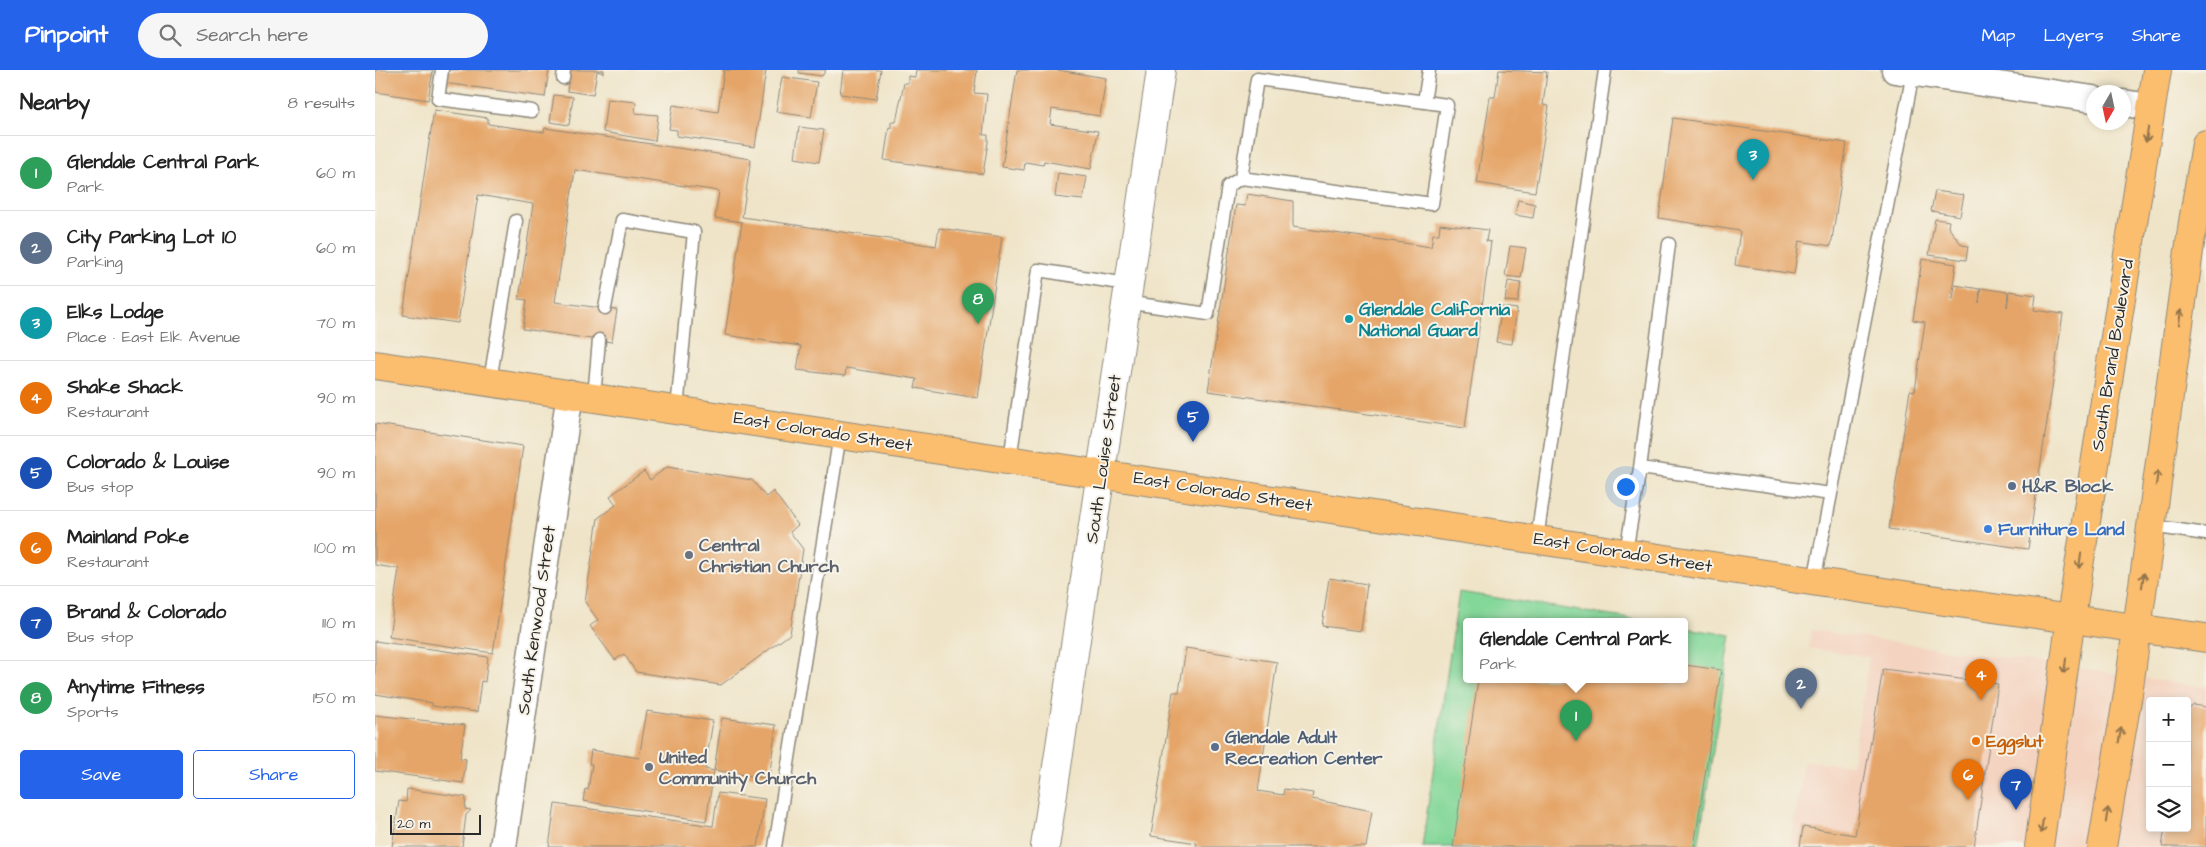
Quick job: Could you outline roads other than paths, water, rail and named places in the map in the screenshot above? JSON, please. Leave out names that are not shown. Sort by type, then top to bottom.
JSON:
[{"type":"main road","name":"South Brand Boulevard","points":[[2039,847],[2071,617],[2157,70]]},
{"type":"main road","points":[[2102,847],[2128,694],[2193,222],[2206,144]]},
{"type":"main road","name":"East Colorado Street","points":[[375,365],[2206,638]]},
{"type":"street","name":"South Louise Street","points":[[1045,847],[1102,473],[1126,293],[1161,70]]},
{"type":"street","points":[[1904,71],[2086,98]]},
{"type":"street","points":[[2131,104],[2151,107]]},
{"type":"street","name":"South Kenwood Street","points":[[503,847],[582,395]]},
{"type":"lane","points":[[442,70],[438,99],[532,111]]},
{"type":"lane","points":[[1424,102],[1429,70]]},
{"type":"lane","points":[[1537,539],[1605,70]]},
{"type":"lane","points":[[1814,581],[1831,494],[1904,71]]},
{"type":"lane","points":[[1010,459],[1038,270],[1208,314],[1228,186],[1241,178],[1432,204],[1447,105],[1257,79],[1241,178]]},
{"type":"lane","points":[[605,308],[622,220],[694,232],[677,409]]},
{"type":"lane","points":[[490,381],[516,221]]},
{"type":"lane","points":[[1626,552],[1640,468],[1669,244]]},
{"type":"lane","points":[[582,395],[599,340]]},
{"type":"lane","points":[[775,847],[840,434]]},
{"type":"lane","points":[[1640,468],[1831,494]]},
{"type":"lane","points":[[2151,526],[2206,534]]},
{"type":"place","name":"Elks Lodge","points":[[1753,180]]},
{"type":"place","name":"Glendale California National Guard","points":[[1349,319]]},
{"type":"place","name":"Anytime Fitness","points":[[978,324]]},
{"type":"place","name":"Colorado & Louise","points":[[1193,442]]},
{"type":"place","name":"H&R Block","points":[[2012,486]]},
{"type":"place","name":"Furniture Land","points":[[1988,529]]},
{"type":"place","name":"Central Christian Church","points":[[689,555]]},
{"type":"place","name":"Shake Shack","points":[[1981,700]]},
{"type":"place","name":"City Parking Lot 10","points":[[1801,709]]},
{"type":"place","name":"Glendale Central Park","points":[[1576,741]]},
{"type":"place","name":"Eggslut","points":[[1976,741]]},
{"type":"place","name":"Glendale Adult Recreation Center","points":[[1215,747]]},
{"type":"place","name":"United Community Church","points":[[649,767]]},
{"type":"place","name":"Mainland Poke","points":[[1968,800]]},
{"type":"place","name":"Brand & Colorado","points":[[2016,810]]}]
